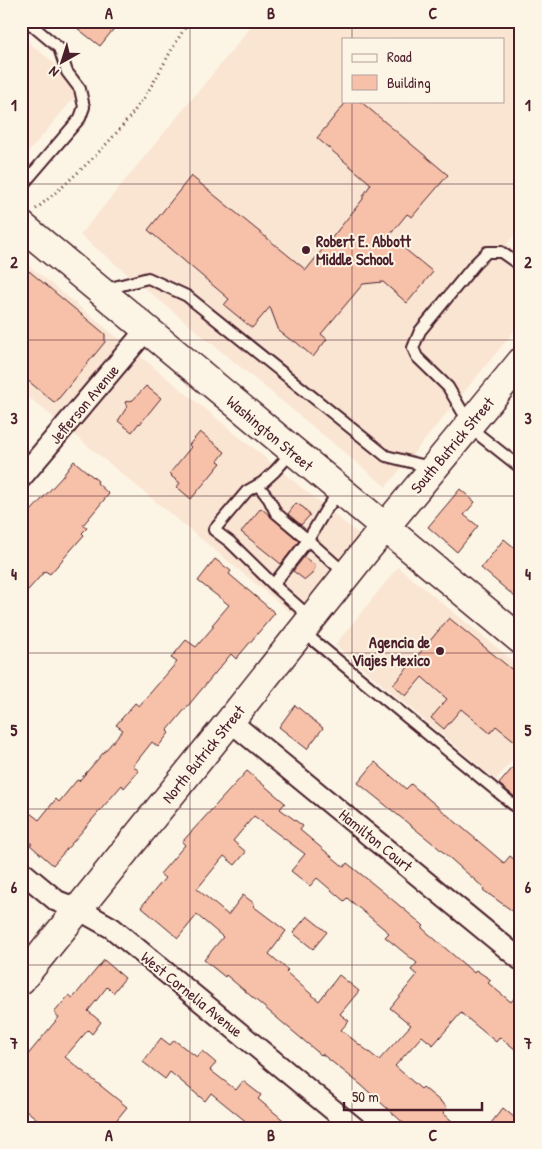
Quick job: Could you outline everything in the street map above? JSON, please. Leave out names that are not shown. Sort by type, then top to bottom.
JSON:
[{"type":"street","name":"Washington Street","points":[[28,226],[146,330],[521,640]]},
{"type":"street","name":"Jefferson Avenue","points":[[21,478],[146,330]]},
{"type":"street","name":"South Butrick Street","points":[[384,528],[521,362]]},
{"type":"street","name":"North Butrick Street","points":[[21,980],[384,528]]},
{"type":"street","name":"Hamilton Court","points":[[230,721],[521,960]]},
{"type":"street","name":"West Cornelia Avenue","points":[[21,872],[57,901],[78,909],[112,928],[355,1128]]},
{"type":"lane","points":[[21,187],[80,118],[84,108],[80,89],[67,72],[59,48],[27,21]]},
{"type":"lane","points":[[521,266],[502,252],[487,252],[420,331],[413,348],[417,357],[448,387],[470,423],[521,468]]},
{"type":"lane","points":[[100,291],[148,278],[187,296],[386,456],[434,467]]},
{"type":"lane","points":[[292,451],[275,471],[258,485],[247,491],[214,530],[230,542],[275,586],[307,625],[521,811]]},
{"type":"lane","points":[[258,485],[269,499],[276,513],[347,575]]},
{"type":"lane","points":[[275,586],[277,580],[308,540],[324,511],[340,491]]},
{"type":"path","points":[[28,226],[36,209],[83,167],[116,133],[144,97],[175,42],[190,21]]},
{"type":"shaded area","name":"Robert E. Abbott Middle School","points":[[256,21],[521,21],[521,228],[507,244],[521,256],[521,323],[386,487],[80,235]]},
{"type":"shaded area","points":[[21,36],[83,87],[21,161]]},
{"type":"shaded area","points":[[21,259],[360,535],[296,617],[21,391]]},
{"type":"shaded area","points":[[398,567],[521,667],[521,750],[496,780],[335,645]]},
{"type":"building","points":[[68,21],[120,21],[100,46]]},
{"type":"building","name":"Robert E. Abbott Middle School","points":[[346,102],[361,102],[448,175],[412,217],[407,214],[389,236],[433,272],[407,303],[383,282],[363,284],[321,334],[327,339],[313,357],[296,342],[279,331],[270,307],[252,328],[224,305],[229,299],[148,230],[191,176],[306,270],[363,199],[371,184],[317,138]]},
{"type":"building","points":[[29,271],[105,334],[105,342],[55,403],[21,375],[21,281]]},
{"type":"building","points":[[146,386],[161,398],[132,432],[118,421],[127,407],[125,402],[133,400]]},
{"type":"building","points":[[200,432],[225,452],[218,461],[221,463],[191,499],[177,487],[180,483],[170,473],[191,447],[189,445]]},
{"type":"building","points":[[74,461],[98,481],[97,483],[109,494],[83,525],[87,528],[82,533],[84,535],[50,574],[45,571],[21,598],[21,522]]},
{"type":"building","points":[[460,489],[475,502],[464,515],[478,526],[457,552],[428,527]]},
{"type":"building","points":[[296,503],[310,515],[301,525],[288,514]]},
{"type":"building","points":[[261,508],[299,541],[281,564],[241,532]]},
{"type":"building","points":[[504,539],[521,553],[521,602],[481,568]]},
{"type":"building","points":[[304,557],[316,566],[312,574],[305,580],[293,571]]},
{"type":"building","points":[[215,559],[231,571],[229,574],[275,613],[236,659],[231,654],[167,731],[169,733],[158,747],[152,742],[133,766],[139,771],[124,788],[122,785],[53,865],[30,845],[32,844],[21,834],[21,806],[39,820],[56,799],[59,802],[123,730],[116,725],[135,703],[139,706],[177,662],[171,658],[186,640],[196,647],[214,626],[212,625],[229,605],[198,581]]},
{"type":"building","points":[[449,618],[521,677],[521,746],[496,726],[490,733],[461,709],[444,729],[431,718],[447,699],[422,677],[406,696],[393,685]]},
{"type":"building","points":[[295,705],[323,728],[307,749],[279,727]]},
{"type":"building","points":[[521,758],[521,802],[499,784]]},
{"type":"building","points":[[375,762],[406,789],[411,784],[504,863],[510,856],[521,865],[521,917],[483,890],[484,888],[435,845],[358,783]]},
{"type":"building","points":[[247,771],[285,803],[280,809],[303,826],[300,830],[344,867],[347,863],[377,887],[424,926],[422,928],[474,973],[476,970],[491,980],[488,983],[511,1002],[521,990],[521,1054],[500,1037],[496,1042],[461,1013],[433,1045],[422,1036],[395,1066],[421,1089],[423,1087],[447,1107],[443,1113],[460,1128],[409,1128],[360,1084],[321,1055],[226,975],[225,977],[204,960],[223,937],[197,915],[178,938],[141,907],[165,878],[160,874],[185,845],[182,842]],"holes":[[[254,816],[305,854],[291,871],[310,886],[317,878],[344,901],[347,898],[389,933],[385,937],[417,963],[411,970],[417,975],[390,1008],[411,1025],[379,1060],[341,1030],[349,1021],[340,1014],[359,991],[339,975],[319,1001],[269,954],[286,931],[253,906],[255,904],[243,895],[228,915],[197,889],[224,856],[235,865],[246,852],[233,841]]]},
{"type":"building","points":[[307,916],[327,932],[313,949],[293,933]]},
{"type":"building","points":[[104,960],[125,978],[113,993],[107,987],[88,1011],[101,1022],[92,1034],[88,1030],[65,1057],[127,1107],[110,1128],[48,1128],[21,1106],[21,1063],[59,1017],[54,1013],[69,995],[73,998]]},
{"type":"building","points":[[161,1038],[170,1045],[174,1040],[197,1057],[202,1051],[216,1063],[210,1070],[236,1090],[243,1081],[261,1095],[258,1099],[293,1128],[254,1128],[211,1093],[205,1101],[170,1072],[165,1079],[143,1062]]},
{"type":"building","points":[[503,1108],[521,1123],[521,1128],[487,1128]]},
{"type":"place","name":"Robert E. Abbott Middle School","points":[[306,250]]},
{"type":"place","name":"Agencia de Viajes Mexico","points":[[440,651]]}]
